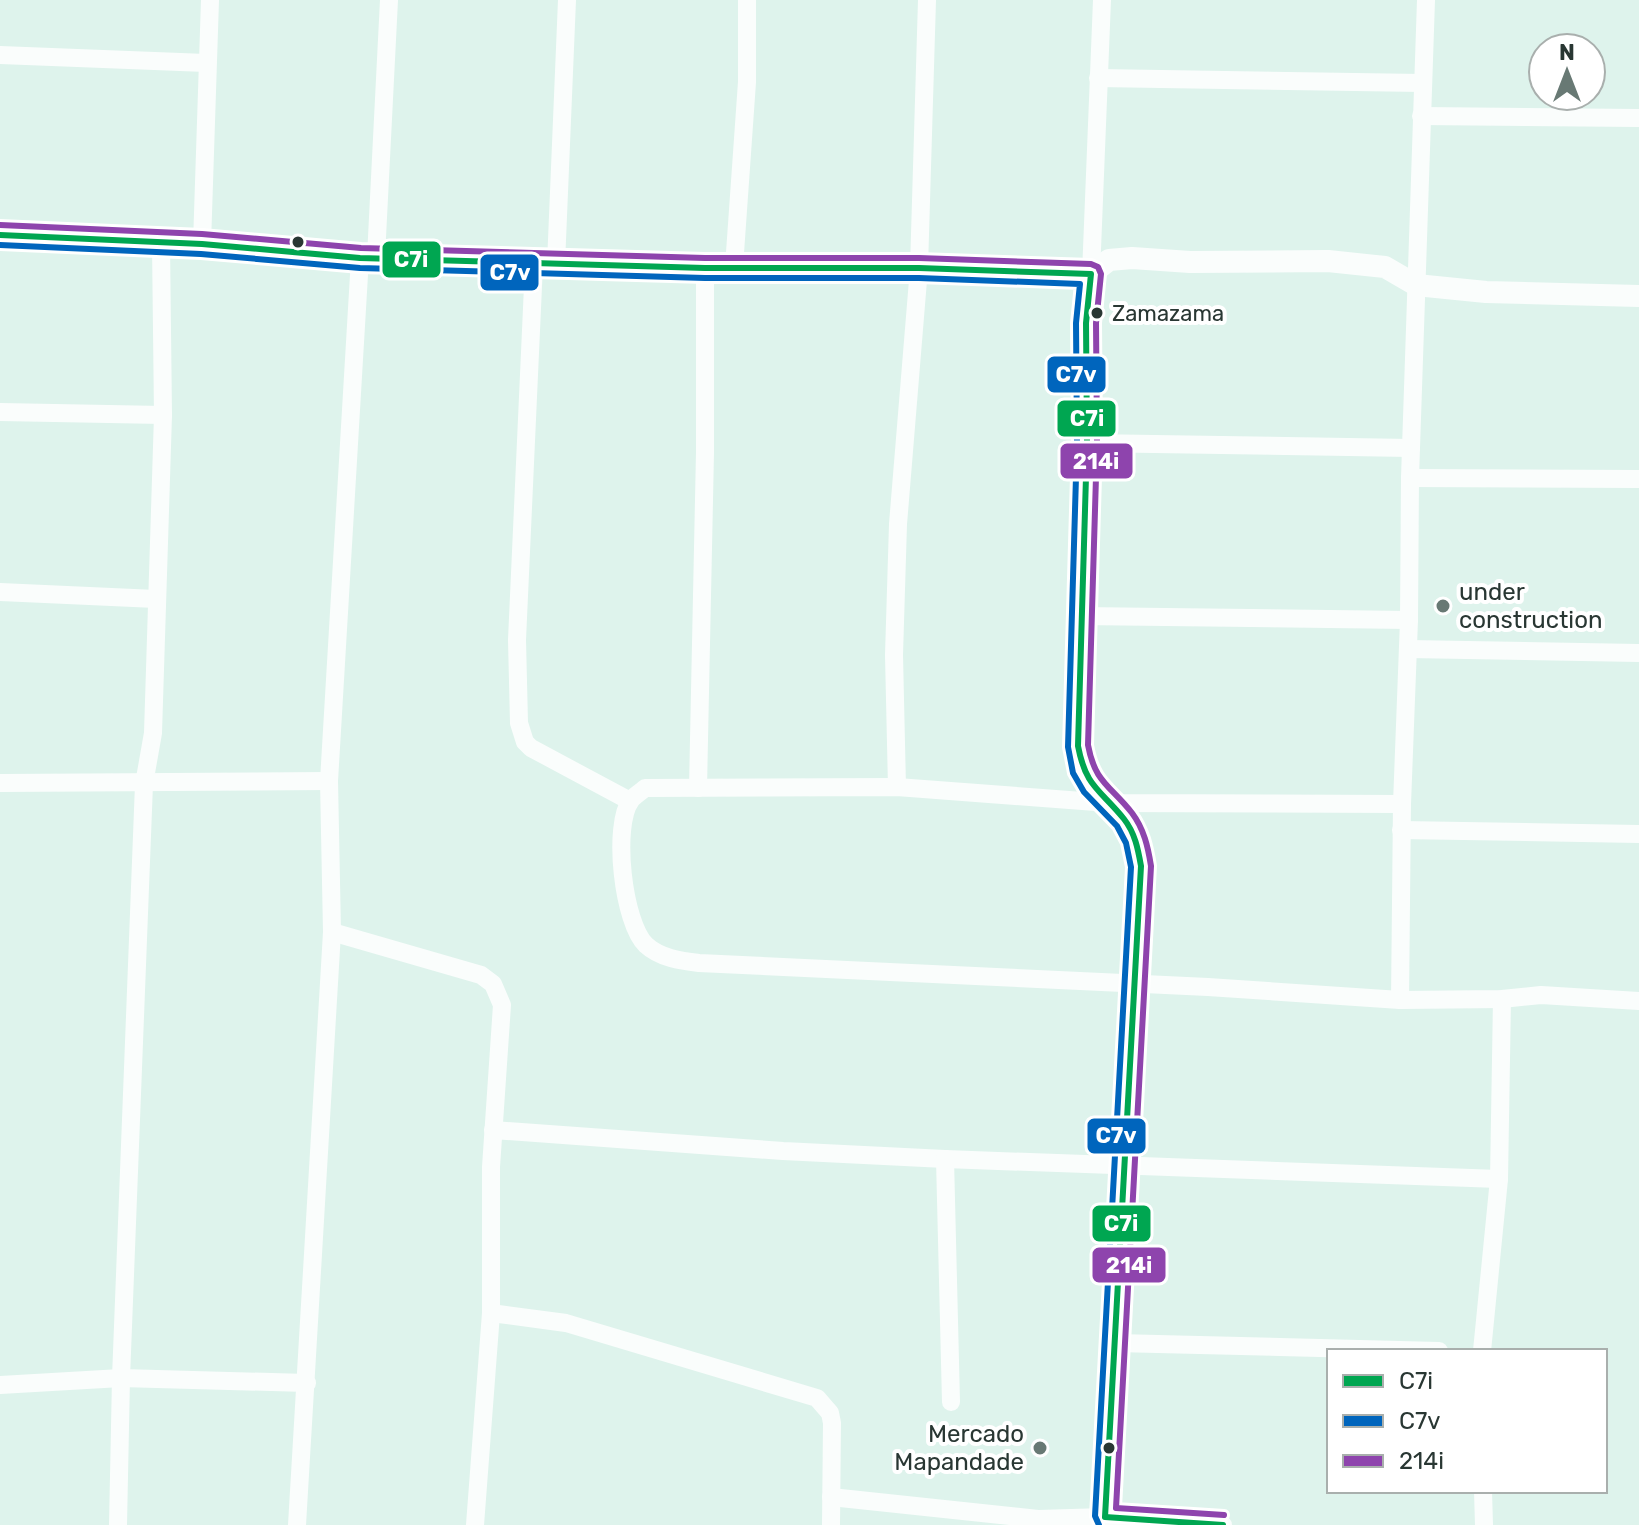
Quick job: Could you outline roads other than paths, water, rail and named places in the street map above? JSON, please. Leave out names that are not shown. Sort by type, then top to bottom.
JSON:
[{"type":"street","points":[[202,244],[210,0]]},
{"type":"street","points":[[297,1525],[332,932],[329,781],[389,0]]},
{"type":"street","points":[[567,0],[517,640],[519,723],[525,742],[531,748],[630,801]]},
{"type":"street","points":[[734,267],[747,82],[747,0]]},
{"type":"street","points":[[897,787],[894,655],[898,524],[919,268],[927,0]]},
{"type":"street","points":[[1102,0],[1091,274],[1086,323],[1087,443],[1078,746],[1082,768],[1092,786],[1125,820],[1136,840],[1141,866],[1105,1521]]},
{"type":"street","points":[[1400,1000],[1410,478],[1426,0]]},
{"type":"street","points":[[0,55],[206,63]]},
{"type":"street","points":[[1098,78],[1422,83]]},
{"type":"street","points":[[1421,116],[1639,118]]},
{"type":"street","points":[[0,235],[202,244],[368,258],[705,268],[919,268],[1091,274],[1109,260],[1132,258],[1190,262],[1328,261],[1385,267],[1416,285],[1486,292],[1639,296]]},
{"type":"street","points":[[118,1525],[144,784],[153,733],[163,415],[161,244]]},
{"type":"street","points":[[698,788],[705,452],[705,268]]},
{"type":"street","points":[[0,412],[163,415]]},
{"type":"street","points":[[1087,443],[1411,448]]},
{"type":"street","points":[[1410,478],[1639,479]]},
{"type":"street","points":[[0,592],[156,599]]},
{"type":"street","points":[[1080,616],[1409,620]]},
{"type":"street","points":[[1408,649],[1639,653]]},
{"type":"street","points":[[0,783],[329,781]]},
{"type":"street","points":[[1402,804],[1109,803],[897,787],[645,788],[630,801],[621,828],[626,903],[631,919],[647,945],[678,961],[1400,1000],[1502,999],[1541,995],[1639,1001]]},
{"type":"street","points":[[1401,830],[1639,834]]},
{"type":"street","points":[[332,932],[481,975],[493,984],[502,1005],[493,1130],[491,1313],[475,1525]]},
{"type":"street","points":[[1482,1349],[1499,1179],[1502,999]]},
{"type":"street","points":[[493,1130],[945,1159],[1499,1179]]},
{"type":"street","points":[[945,1159],[951,1402]]},
{"type":"street","points":[[491,1313],[566,1323],[817,1398],[830,1413],[832,1423],[831,1525]]},
{"type":"street","points":[[1116,1343],[1358,1349]]},
{"type":"street","points":[[0,1385],[121,1378],[307,1383]]},
{"type":"street","points":[[1483,1493],[1484,1525]]},
{"type":"street","points":[[831,1497],[1038,1519],[1223,1525]]},
{"type":"place","name":"Zamazama","points":[[1097,313]]},
{"type":"place","name":"under construction","points":[[1443,606]]},
{"type":"place","name":"Mercado Mapandade","points":[[1040,1448]]}]
